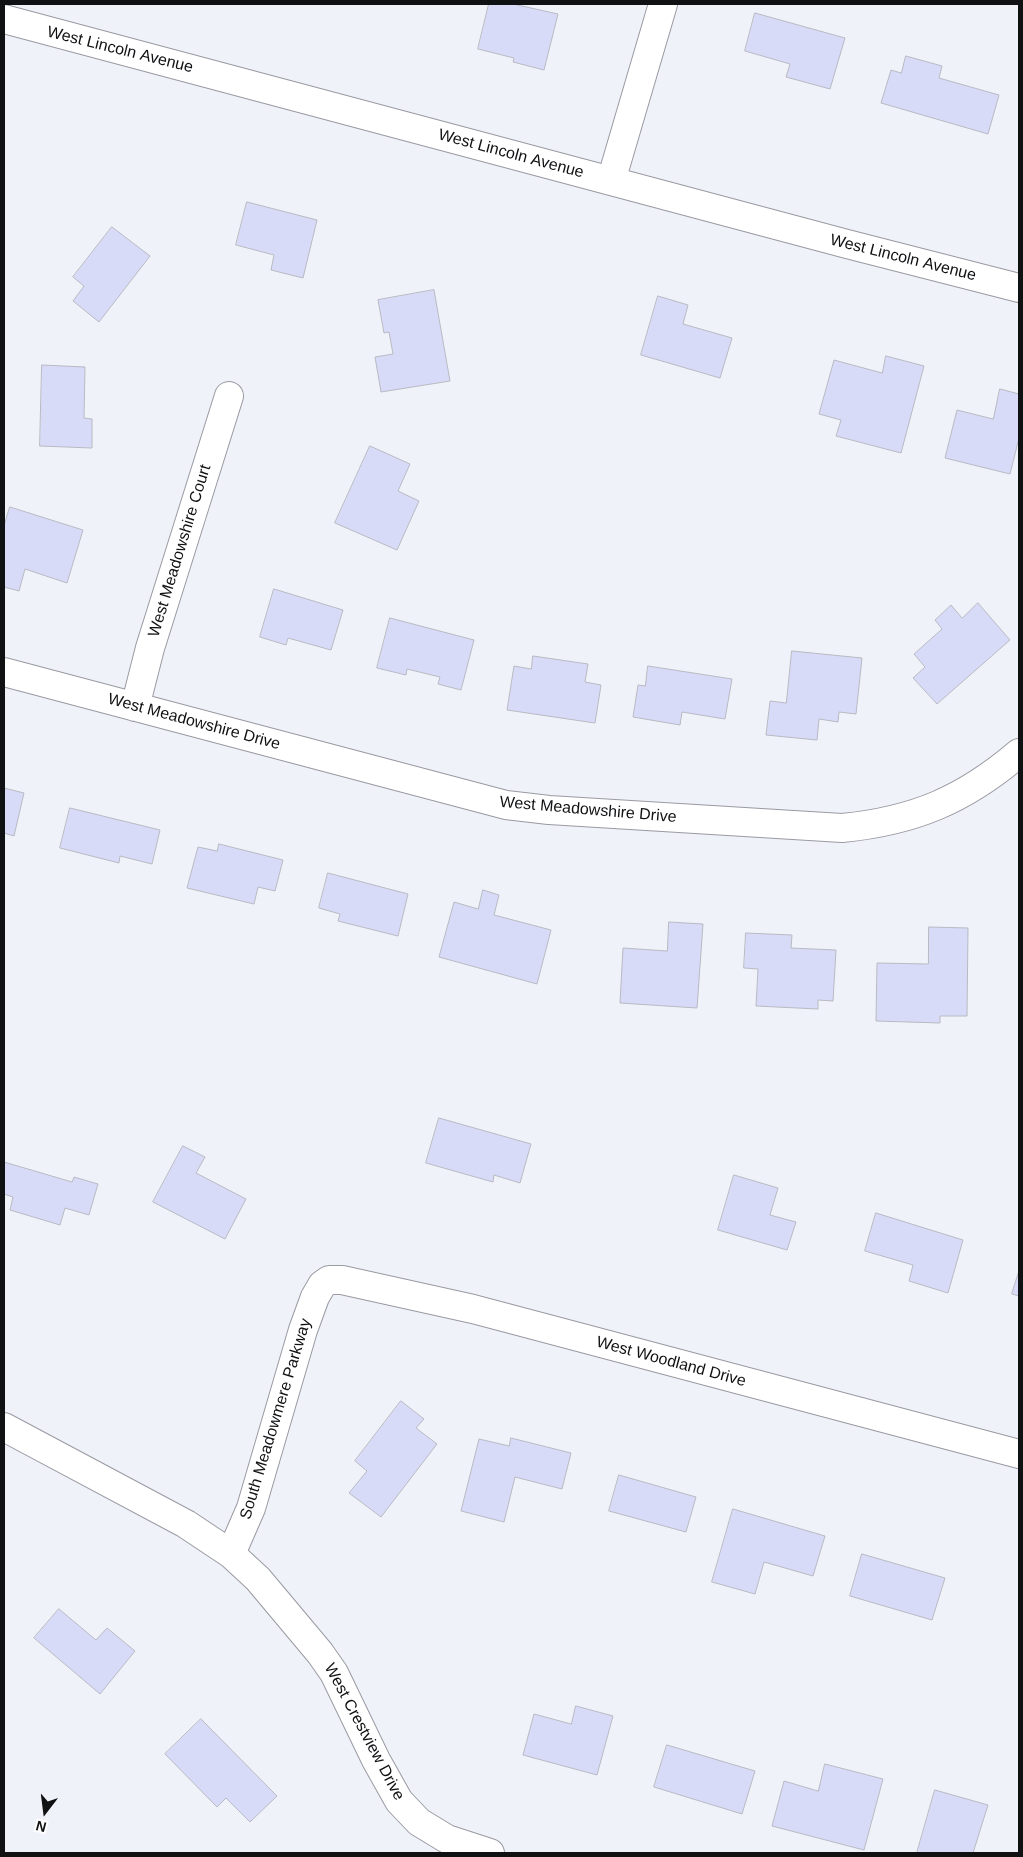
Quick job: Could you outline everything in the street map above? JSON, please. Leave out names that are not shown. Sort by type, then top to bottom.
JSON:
[{"type":"street","points":[[611,181],[663,4]]},
{"type":"street","name":"West Lincoln Avenue","points":[[4,19],[1019,288]]},
{"type":"street","name":"West Meadowshire Court","points":[[135,707],[150,648],[229,396]]},
{"type":"street","name":"West Meadowshire Drive","points":[[4,672],[506,805],[549,810],[832,827],[862,826],[905,818],[950,801],[999,770],[1019,753]]},
{"type":"street","name":"West Woodland Drive","points":[[322,1285],[329,1280],[342,1280],[473,1310],[1019,1454]]},
{"type":"street","name":"South Meadowmere Parkway","points":[[231,1554],[251,1508],[303,1330],[315,1297],[322,1285]]},
{"type":"street","name":"West Crestview Drive","points":[[4,1427],[186,1524],[231,1554],[258,1579],[320,1653],[334,1673],[376,1760],[399,1801],[419,1822],[447,1839],[490,1853]]},
{"type":"building","points":[[489,4],[513,4],[558,14],[544,70],[513,62],[514,58],[478,49]]},
{"type":"building","points":[[755,13],[845,38],[830,89],[786,77],[790,64],[745,51]]},
{"type":"building","points":[[906,56],[942,66],[939,78],[999,95],[988,134],[881,103],[891,70],[901,73]]},
{"type":"building","points":[[247,202],[317,220],[303,278],[271,270],[274,255],[236,245]]},
{"type":"building","points":[[112,227],[150,256],[99,322],[73,301],[84,286],[73,277]]},
{"type":"building","points":[[434,290],[450,381],[381,392],[375,357],[393,354],[389,332],[384,333],[378,300]]},
{"type":"building","points":[[658,296],[688,305],[683,324],[732,338],[720,378],[641,355]]},
{"type":"building","points":[[886,356],[924,366],[901,453],[836,436],[841,420],[819,414],[834,360],[882,373]]},
{"type":"building","points":[[42,365],[85,367],[84,418],[92,419],[92,448],[40,446]]},
{"type":"building","points":[[1000,389],[1019,394],[1019,438],[1010,474],[945,458],[957,410],[993,419]]},
{"type":"building","points":[[370,446],[410,464],[398,491],[419,501],[397,550],[335,523]]},
{"type":"building","points":[[10,507],[83,530],[67,583],[25,569],[19,591],[4,587],[4,526]]},
{"type":"building","points":[[274,589],[343,610],[331,650],[288,638],[286,645],[260,637]]},
{"type":"building","points":[[978,603],[1010,640],[937,704],[913,678],[925,667],[914,654],[942,629],[935,620],[951,605],[962,618]]},
{"type":"building","points":[[390,618],[474,640],[461,690],[438,684],[440,677],[407,669],[406,675],[377,668]]},
{"type":"building","points":[[792,651],[862,658],[856,714],[839,712],[838,722],[819,719],[817,740],[766,735],[770,701],[786,703]]},
{"type":"building","points":[[533,656],[588,664],[585,682],[601,685],[595,723],[507,710],[514,666],[531,669]]},
{"type":"building","points":[[648,666],[732,679],[725,719],[682,712],[680,725],[633,717],[638,685],[645,686]]},
{"type":"building","points":[[4,788],[24,793],[14,836],[4,833]]},
{"type":"building","points":[[70,808],[160,830],[152,864],[120,856],[119,863],[60,848]]},
{"type":"building","points":[[219,844],[283,860],[275,891],[258,887],[254,904],[187,888],[198,847],[217,851]]},
{"type":"building","points":[[328,873],[408,894],[398,936],[338,921],[340,914],[319,908]]},
{"type":"building","points":[[483,890],[499,895],[494,915],[551,930],[537,984],[439,957],[454,902],[478,909]]},
{"type":"building","points":[[669,922],[703,924],[697,1008],[620,1003],[623,948],[667,951]]},
{"type":"building","points":[[929,927],[968,928],[967,1016],[940,1016],[940,1023],[876,1021],[877,963],[928,964]]},
{"type":"building","points":[[746,933],[792,935],[791,948],[836,950],[833,1001],[818,1000],[818,1009],[756,1006],[758,969],[744,968]]},
{"type":"building","points":[[439,1118],[531,1144],[520,1183],[494,1175],[493,1182],[426,1163]]},
{"type":"building","points":[[183,1146],[205,1157],[196,1173],[246,1199],[225,1239],[153,1202]]},
{"type":"building","points":[[4,1162],[72,1182],[74,1177],[98,1184],[89,1215],[65,1208],[60,1225],[10,1210],[13,1197],[4,1194]]},
{"type":"building","points":[[734,1175],[778,1188],[770,1215],[796,1222],[787,1250],[718,1230]]},
{"type":"building","points":[[876,1213],[963,1240],[948,1293],[909,1281],[913,1265],[865,1251]]},
{"type":"building","points":[[1019,1271],[1019,1296],[1012,1294]]},
{"type":"building","points":[[401,1401],[424,1419],[416,1428],[437,1444],[381,1517],[349,1493],[367,1471],[355,1461]]},
{"type":"building","points":[[511,1438],[571,1453],[562,1489],[515,1477],[504,1522],[461,1511],[479,1439],[509,1446]]},
{"type":"building","points":[[619,1475],[696,1497],[686,1532],[609,1511]]},
{"type":"building","points":[[733,1509],[825,1536],[813,1576],[764,1562],[755,1594],[712,1582]]},
{"type":"building","points":[[862,1554],[945,1578],[932,1620],[850,1596]]},
{"type":"building","points":[[59,1609],[96,1640],[107,1628],[135,1651],[100,1694],[34,1638]]},
{"type":"building","points":[[576,1706],[613,1716],[597,1775],[523,1755],[534,1714],[571,1724]]},
{"type":"building","points":[[201,1719],[277,1796],[250,1822],[226,1798],[217,1807],[165,1754]]},
{"type":"building","points":[[667,1745],[755,1771],[742,1814],[654,1787]]},
{"type":"building","points":[[825,1764],[883,1779],[864,1850],[772,1826],[784,1781],[818,1791]]},
{"type":"building","points":[[935,1790],[988,1805],[973,1853],[917,1853]]}]
